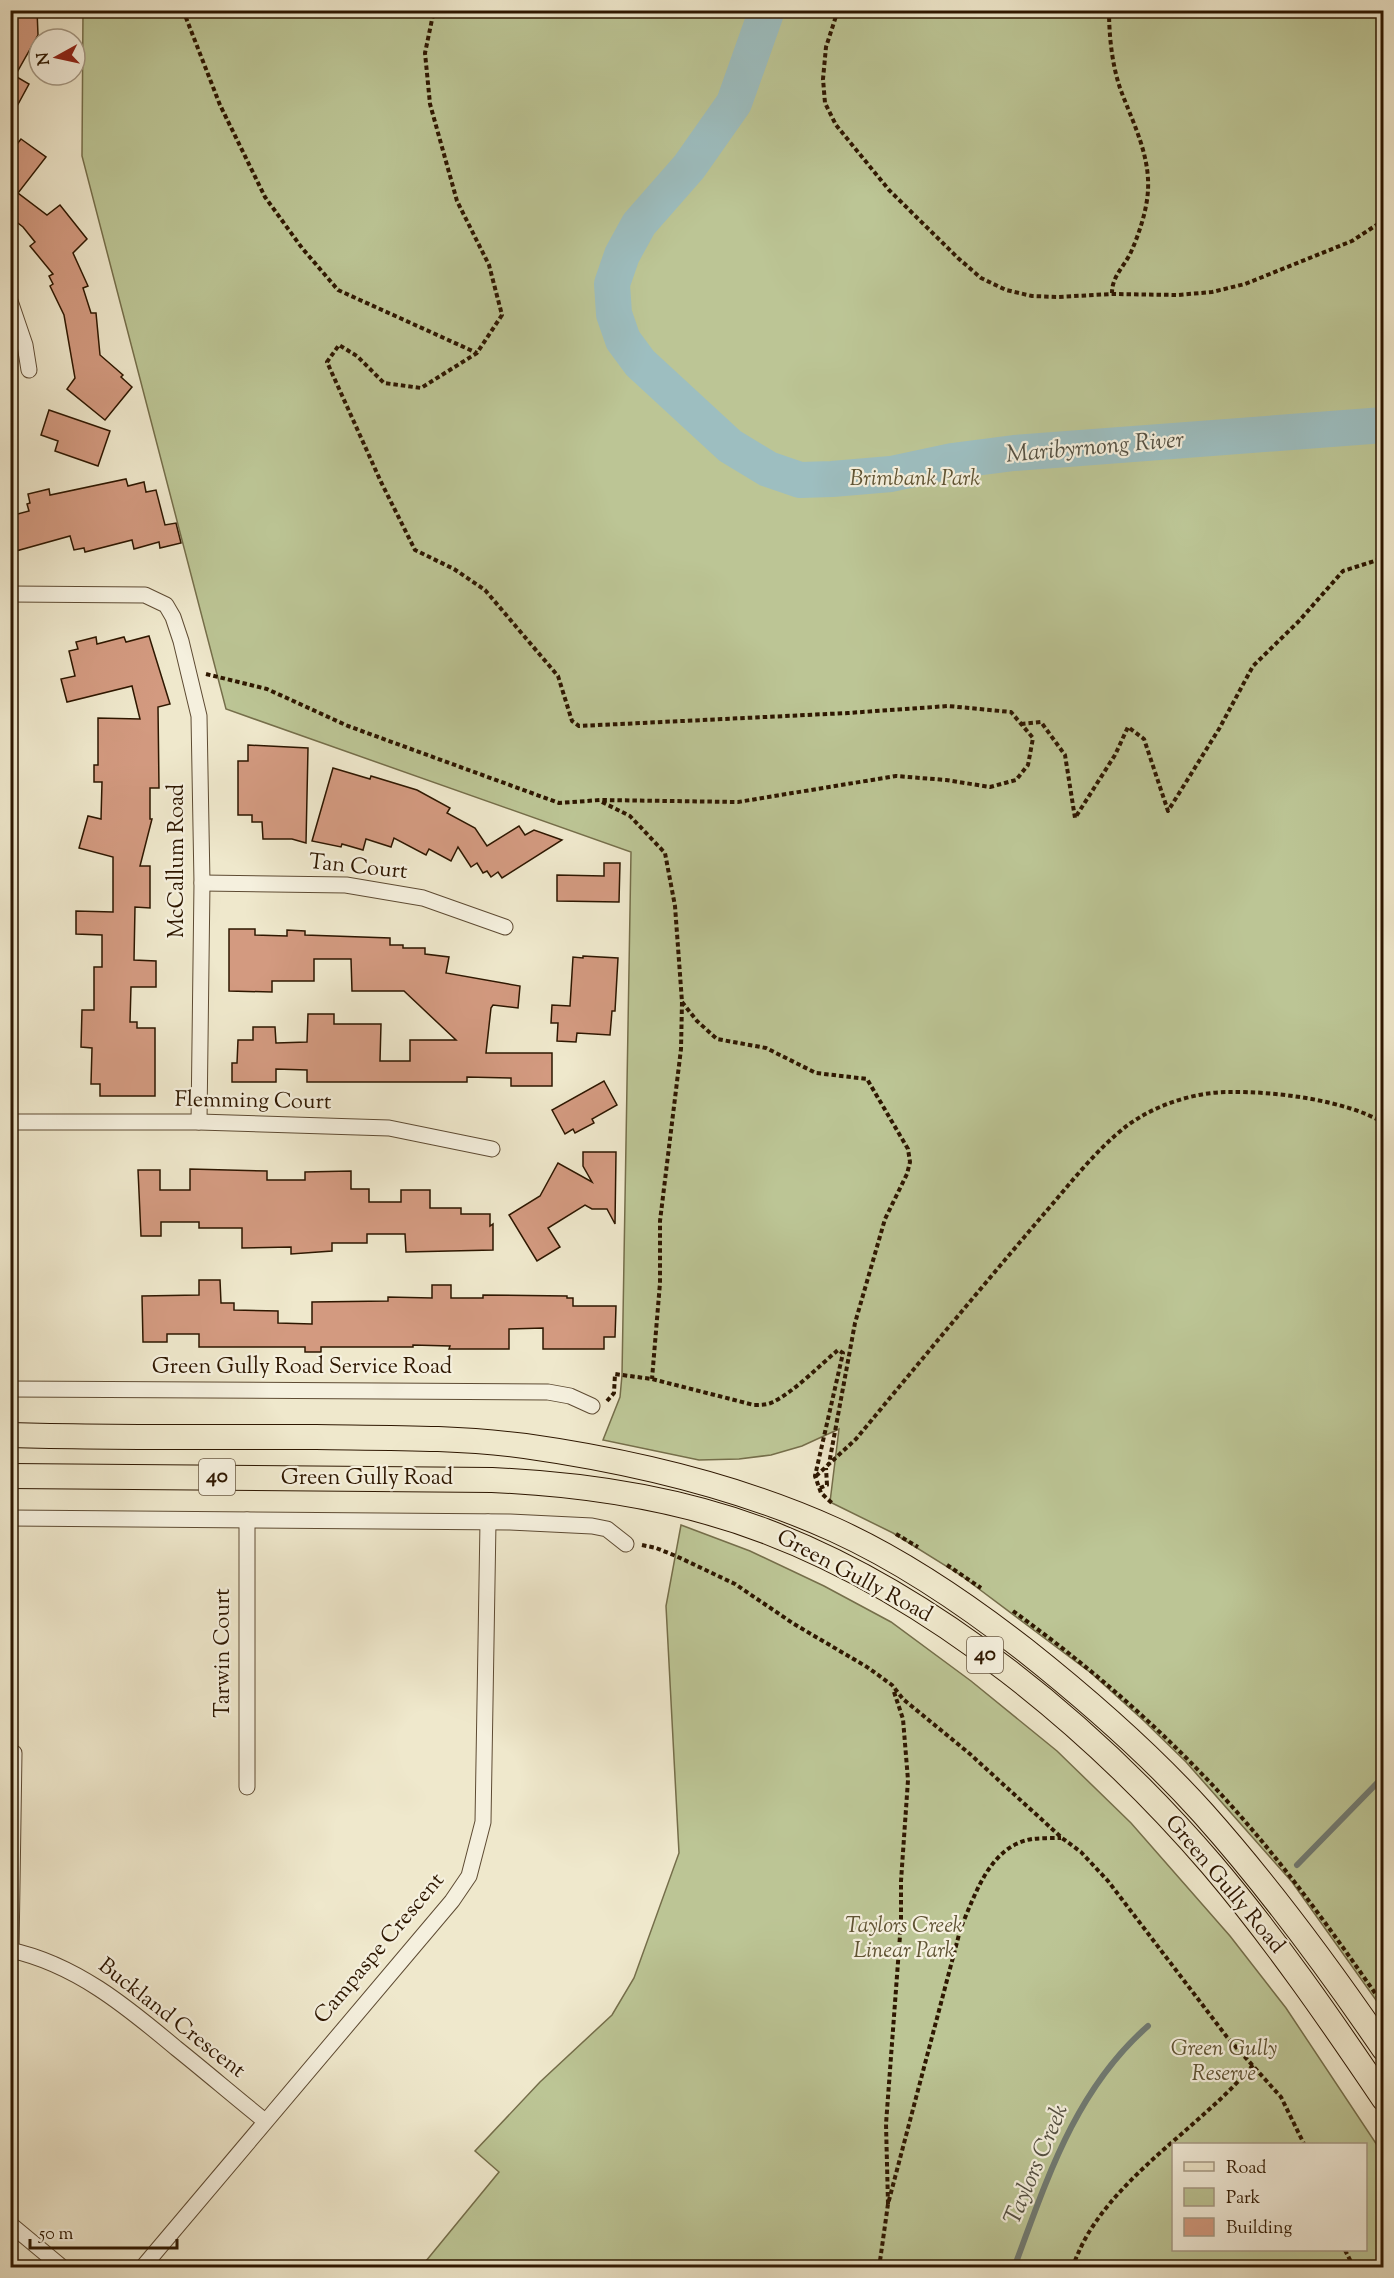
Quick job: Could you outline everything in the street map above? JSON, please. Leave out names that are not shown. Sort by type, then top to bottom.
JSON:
[{"type":"main road","name":"Green Gully Road","points":[[10,1435],[419,1438],[522,1446],[600,1459],[700,1482],[795,1513],[838,1531],[906,1568],[993,1625],[1111,1721],[1203,1813],[1250,1869],[1304,1936],[1383,2049]]},
{"type":"main road","name":"Green Gully Road","points":[[10,1476],[481,1479],[554,1483],[603,1489],[701,1511],[764,1531],[825,1557],[945,1626],[1070,1722],[1117,1765],[1219,1873],[1267,1935],[1383,2099]]},
{"type":"street","points":[[10,301],[16,315],[29,370]]},
{"type":"street","name":"McCallum Road","points":[[10,594],[145,596],[166,605],[174,617],[182,641],[199,716],[202,883],[199,1122]]},
{"type":"street","name":"Tan Court","points":[[202,883],[346,885],[423,898],[505,927]]},
{"type":"street","name":"Flemming Court","points":[[10,1122],[199,1122],[389,1128],[492,1149]]},
{"type":"street","name":"Green Gully Road Service Road","points":[[10,1389],[548,1392],[570,1396],[592,1406]]},
{"type":"street","points":[[10,1518],[488,1522],[592,1526],[607,1529],[626,1544]]},
{"type":"street","name":"Tarwin Court","points":[[247,1520],[247,1786]]},
{"type":"street","name":"Campaspe Crescent","points":[[142,2268],[452,1901],[469,1876],[483,1822],[488,1522]]},
{"type":"street","points":[[11,1950],[14,1753]]},
{"type":"street","name":"Buckland Crescent","points":[[11,1950],[45,1960],[92,1984],[143,2021],[265,2121]]},
{"type":"street","points":[[10,2224],[63,2268]]},
{"type":"path","points":[[183,10],[220,105],[265,197],[302,248],[338,290],[477,354]]},
{"type":"path","points":[[188,670],[267,689],[348,726],[559,803],[600,800],[738,802],[896,776],[946,780],[990,787],[1016,780],[1028,765],[1033,738],[1011,712],[948,706],[579,726],[572,721],[558,676],[485,590],[454,569],[415,550],[381,482],[327,362],[339,345],[357,356],[384,383],[421,388],[477,354],[502,315],[489,265],[457,201],[430,104],[425,52],[434,10]]},
{"type":"path","points":[[838,10],[826,47],[823,79],[825,103],[836,125],[889,190],[958,258],[981,278],[1006,290],[1032,296],[1058,297],[1112,294],[1178,295],[1212,292],[1245,284],[1352,241],[1383,220]]},
{"type":"path","points":[[1109,10],[1111,50],[1120,86],[1144,155],[1148,190],[1141,225],[1131,254],[1112,283],[1112,294]]},
{"type":"path","points":[[1021,724],[1041,722],[1065,754],[1075,818],[1115,754],[1128,727],[1144,739],[1168,812],[1219,729],[1252,666],[1299,621],[1342,571],[1383,558]]},
{"type":"path","points":[[600,800],[630,816],[665,853],[675,906],[682,1002],[681,1049],[660,1221],[660,1283],[652,1380]]},
{"type":"path","points":[[682,1002],[697,1021],[717,1039],[766,1048],[816,1073],[867,1079],[908,1149],[910,1161],[908,1174],[885,1218],[855,1323],[827,1466],[827,1485],[820,1488]]},
{"type":"path","points":[[815,1476],[856,1439],[1075,1178],[1115,1136],[1140,1116],[1164,1105],[1191,1097],[1229,1092],[1300,1098],[1345,1106],[1371,1115],[1383,1123]]},
{"type":"path","points":[[592,1406],[603,1403],[614,1393],[615,1374],[652,1380],[754,1405],[765,1405],[774,1402],[837,1350],[843,1353],[819,1458]]},
{"type":"path","points":[[626,1544],[656,1548],[735,1584],[794,1624],[867,1667],[892,1685],[903,1699],[970,1754],[1062,1838],[1081,1852],[1108,1881],[1227,2037],[1281,2097],[1303,2143]]},
{"type":"path","points":[[888,2204],[886,2124],[902,1922],[901,1881],[908,1780],[903,1719],[892,1685]]},
{"type":"path","points":[[879,2268],[888,2204],[961,1927],[977,1891],[996,1858],[1014,1846],[1031,1839],[1062,1838]]},
{"type":"path","points":[[1173,2143],[1231,2092],[1253,2065]]},
{"type":"path","points":[[1072,2268],[1093,2225],[1135,2176],[1172,2144]]},
{"type":"path","points":[[1346,2251],[1354,2268]]},
{"type":"green space","name":"Brimbank Park","points":[[83,11],[1383,11],[1383,2010],[1292,1882],[1186,1762],[1144,1721],[1091,1673],[959,1574],[893,1533],[830,1502],[839,1429],[802,1446],[771,1455],[739,1459],[699,1460],[603,1440],[620,1397],[622,1375],[631,852],[226,709],[82,156],[82,87],[87,87],[87,27],[83,27]]},
{"type":"green space","name":"Taylors Creek Linear Park","points":[[681,1525],[750,1551],[824,1586],[891,1622],[971,1681],[1057,1751],[1131,1823],[1230,1936],[1286,2008],[1383,2154],[1383,2267],[421,2267],[499,2172],[475,2151],[540,2082],[612,2015],[634,1978],[679,1853],[666,1606]]},
{"type":"building","points":[[14,10],[37,10],[38,27],[27,27],[27,55],[15,76],[27,83],[27,87],[10,119],[10,20],[15,22]]},
{"type":"building","points":[[21,139],[46,157],[18,193],[47,215],[60,205],[87,239],[73,253],[88,286],[83,288],[91,313],[96,313],[100,355],[123,375],[121,377],[132,387],[105,420],[67,389],[75,378],[64,315],[50,286],[53,284],[49,276],[53,274],[30,246],[35,242],[23,227],[10,217],[10,153]]},
{"type":"building","points":[[49,410],[110,431],[98,466],[55,451],[58,441],[41,435]]},
{"type":"building","points":[[126,479],[128,486],[144,482],[146,492],[156,490],[165,525],[176,523],[181,543],[160,548],[159,542],[134,549],[132,540],[85,552],[84,548],[74,550],[70,536],[16,551],[10,528],[10,516],[29,511],[28,494],[49,489],[50,495]]},
{"type":"building","points":[[149,636],[170,704],[158,707],[159,788],[150,788],[150,819],[152,819],[140,866],[150,866],[150,908],[135,907],[134,960],[156,961],[156,987],[131,987],[130,1022],[137,1022],[137,1028],[155,1028],[155,1096],[100,1096],[100,1084],[91,1084],[92,1048],[81,1047],[82,1010],[94,1010],[94,967],[102,967],[102,935],[76,934],[76,911],[113,912],[113,857],[79,848],[88,816],[101,819],[102,782],[94,782],[94,765],[98,765],[98,718],[140,719],[132,686],[67,702],[61,679],[75,676],[69,651],[78,649],[76,642],[96,637],[97,644],[124,637],[126,642]]},
{"type":"building","points":[[248,745],[308,748],[306,843],[292,839],[263,839],[262,822],[252,822],[252,815],[238,815],[238,761],[248,761]]},
{"type":"building","points":[[333,768],[370,779],[371,776],[417,790],[450,808],[447,813],[475,828],[487,846],[519,826],[525,835],[534,830],[562,840],[502,878],[498,872],[491,877],[487,871],[483,873],[477,863],[471,867],[458,847],[451,861],[429,849],[426,855],[394,838],[391,847],[366,839],[363,850],[342,844],[341,847],[312,841]]},
{"type":"building","points":[[604,863],[620,863],[619,902],[557,901],[557,875],[604,876]]},
{"type":"building","points":[[229,929],[255,929],[255,935],[287,936],[287,930],[305,931],[305,935],[390,938],[390,945],[403,945],[403,948],[425,948],[425,954],[449,957],[446,973],[520,986],[518,1008],[493,1005],[491,1008],[486,1053],[552,1053],[552,1086],[511,1086],[511,1078],[467,1077],[467,1082],[307,1082],[307,1070],[276,1069],[276,1082],[232,1082],[232,1063],[237,1063],[238,1040],[253,1040],[253,1027],[275,1027],[276,1043],[307,1042],[308,1014],[334,1014],[334,1024],[381,1024],[380,1061],[410,1061],[410,1040],[456,1040],[404,991],[352,991],[351,959],[314,959],[314,981],[272,981],[272,992],[229,991]]},
{"type":"building","points":[[583,956],[618,958],[615,1011],[612,1011],[610,1035],[577,1033],[576,1042],[557,1041],[558,1023],[551,1023],[552,1005],[570,1006],[573,957],[583,958]]},
{"type":"building","points":[[604,1081],[617,1105],[592,1119],[594,1123],[575,1133],[573,1129],[565,1134],[552,1110]]},
{"type":"building","points":[[583,1152],[616,1152],[615,1224],[607,1209],[592,1209],[585,1205],[548,1228],[560,1247],[537,1261],[509,1215],[540,1196],[558,1163],[592,1182],[583,1166]]},
{"type":"building","points":[[190,1169],[267,1171],[267,1180],[305,1180],[305,1172],[351,1171],[351,1189],[369,1189],[369,1202],[401,1202],[401,1190],[430,1190],[430,1208],[461,1208],[461,1214],[490,1214],[490,1226],[493,1224],[493,1250],[406,1252],[405,1234],[367,1234],[367,1243],[332,1243],[332,1251],[291,1254],[291,1247],[242,1248],[242,1228],[199,1228],[199,1222],[161,1222],[161,1236],[141,1236],[138,1170],[160,1170],[160,1190],[190,1190]]},
{"type":"building","points":[[199,1280],[220,1280],[221,1303],[234,1303],[234,1310],[278,1311],[278,1323],[312,1324],[312,1302],[388,1301],[388,1297],[432,1298],[432,1285],[451,1285],[451,1298],[483,1298],[483,1295],[567,1296],[567,1298],[573,1298],[573,1306],[616,1306],[615,1337],[604,1337],[604,1349],[543,1349],[543,1328],[509,1329],[509,1349],[449,1349],[450,1346],[413,1345],[413,1347],[321,1347],[321,1352],[305,1352],[305,1347],[199,1347],[199,1334],[167,1334],[167,1342],[143,1342],[142,1296],[199,1295]]},
{"type":"waterway","name":"Maribyrnong River","points":[[767,10],[734,103],[689,167],[639,224],[622,255],[612,284],[614,314],[623,340],[640,363],[730,446],[768,469],[800,480],[832,479],[891,474],[952,461],[1014,453],[1384,425]]},
{"type":"waterway","name":"Taylors Creek","points":[[1297,1865],[1384,1776]]},
{"type":"waterway","name":"Taylors Creek","points":[[1014,2268],[1052,2169],[1082,2107],[1101,2078],[1148,2026]]},
{"type":"park label","name":"Green Gully Reserve","points":[[1224,2062]]}]
